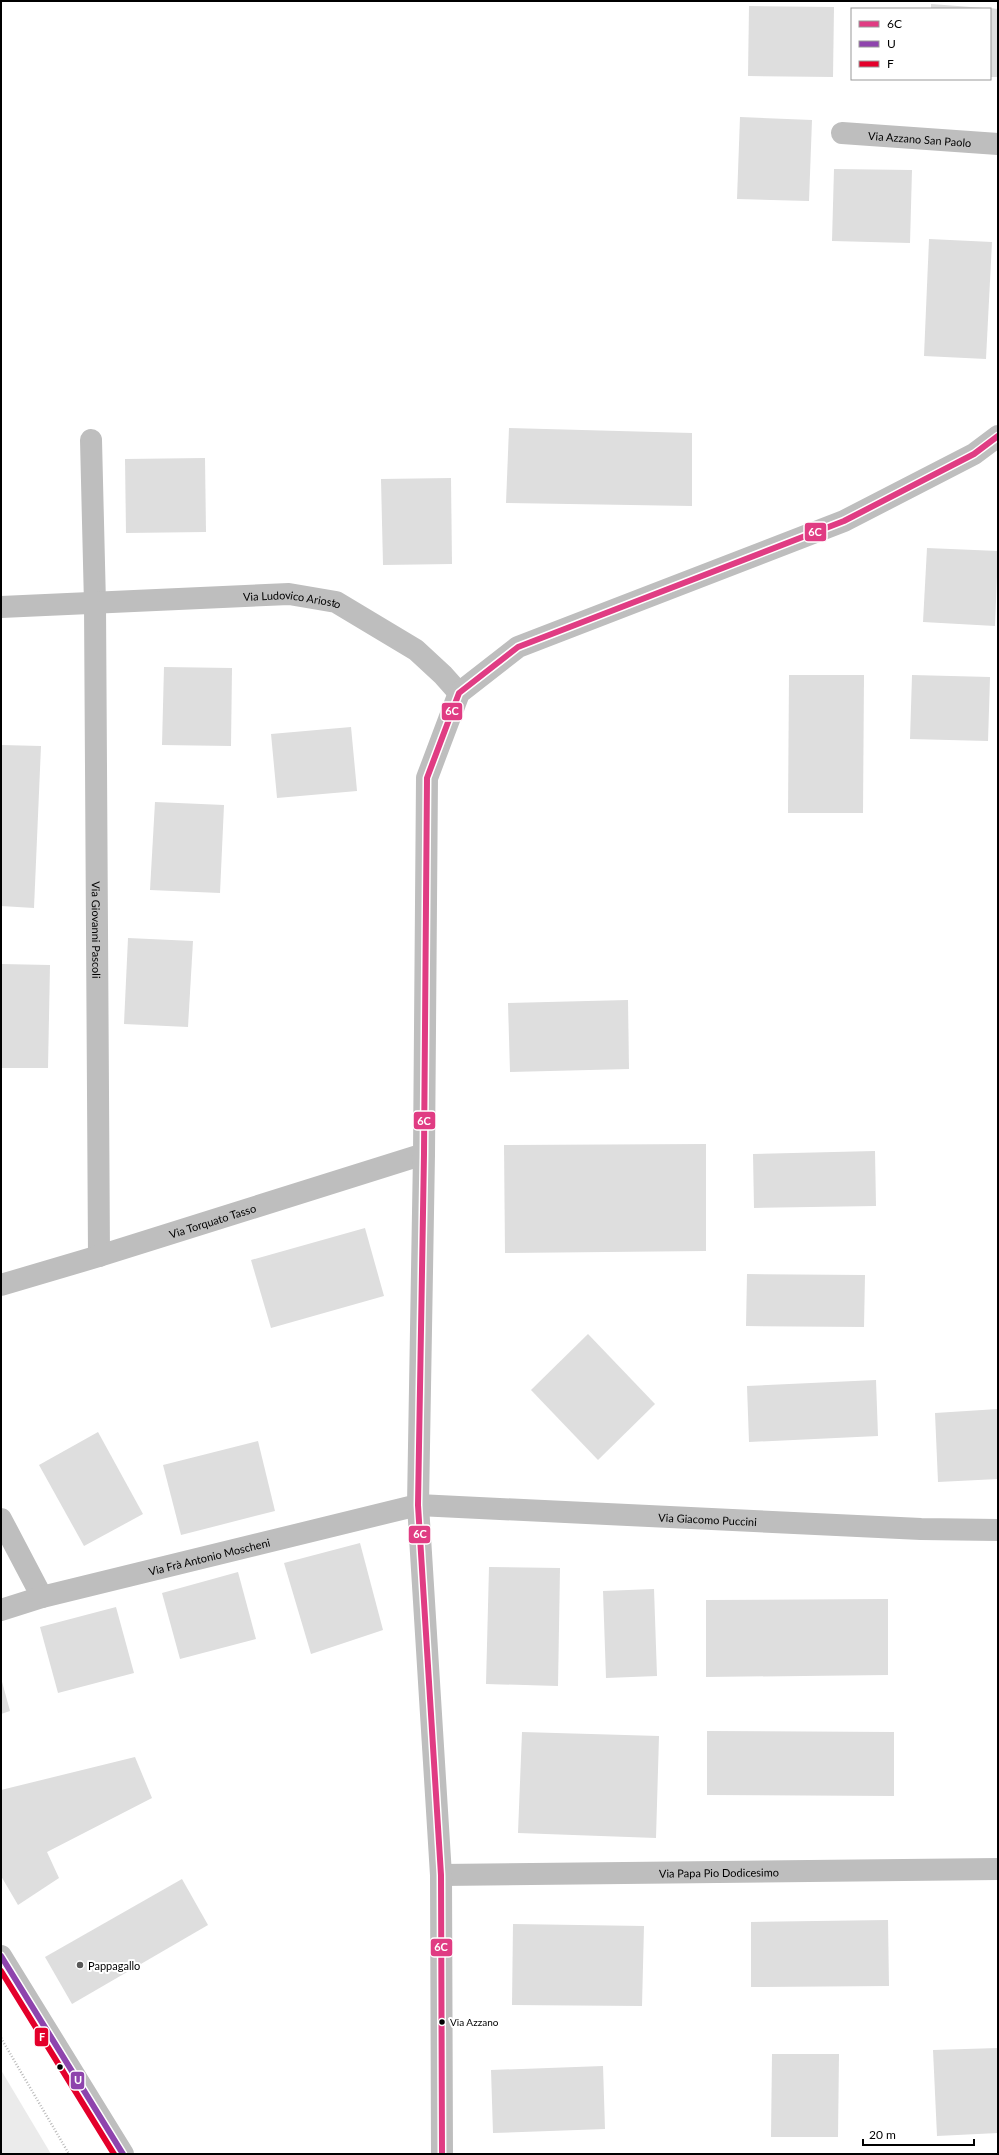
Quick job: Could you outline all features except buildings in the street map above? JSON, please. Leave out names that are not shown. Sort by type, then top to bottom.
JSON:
[{"type":"street","name":"Via Azzano San Paolo","points":[[842,134],[998,144]]},
{"type":"street","points":[[442,2154],[440,1875],[418,1505],[424,1154],[427,778],[458,693],[518,647],[844,521],[974,454],[998,436]]},
{"type":"street","points":[[91,440],[95,604]]},
{"type":"street","name":"Via Ludovico Ariosto","points":[[1,607],[95,604],[288,594],[336,602],[416,650],[443,675],[458,693]]},
{"type":"street","name":"Via Giovanni Pascoli","points":[[95,604],[99,1256]]},
{"type":"street","name":"Via Torquato Tasso","points":[[1,1285],[99,1256],[424,1154]]},
{"type":"street","name":"Via Giacomo Puccini","points":[[418,1505],[921,1529],[998,1530]]},
{"type":"street","name":"Via Frà Antonio Moscheni","points":[[1,1610],[42,1597],[418,1505]]},
{"type":"street","points":[[1,1520],[42,1597]]},
{"type":"street","name":"Via Papa Pio Dodicesimo","points":[[440,1875],[998,1869]]},
{"type":"street","points":[[1,1956],[123,2154]]},
{"type":"path","points":[[1,2038],[69,2154]]},
{"type":"shaded area","points":[[1,2070],[51,2154],[1,2154]]},
{"type":"transit line","name":"6C","points":[[442,2154],[441,1875],[418,1505],[424,1154],[427,778],[459,693],[518,647],[844,521],[974,454],[998,436]]},
{"type":"transit line","name":"U","points":[[1,1956],[123,2154]]},
{"type":"transit line","name":"F","points":[[1,1971],[114,2154]]},
{"type":"place","name":"Pappagallo","points":[[80,1965]]},
{"type":"place","name":"Via Azzano","points":[[442,2022]]}]
